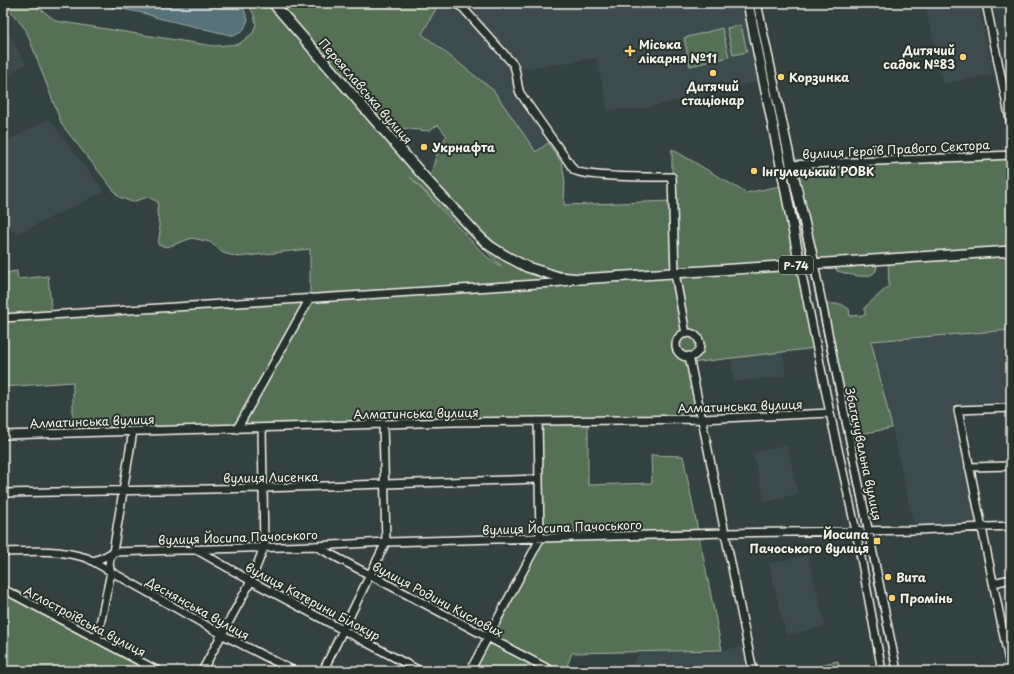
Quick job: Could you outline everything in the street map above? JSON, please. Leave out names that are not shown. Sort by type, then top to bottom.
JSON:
[{"type":"main road","name":"Переяславська вулиця","points":[[273,3],[426,179],[478,236],[490,246],[527,267],[560,277],[580,279]]},
{"type":"main road","points":[[748,3],[786,165],[814,264]]},
{"type":"main road","points":[[756,3],[786,165],[800,265]]},
{"type":"main road","name":"Р-74","points":[[580,279],[1011,251]]},
{"type":"street","points":[[455,3],[463,8],[513,64],[516,70],[517,83],[520,92],[574,170],[587,174],[672,177],[675,273],[686,334]]},
{"type":"street","points":[[986,3],[1011,125]]},
{"type":"street","name":"вулиця Героїв Правого Сектора","points":[[786,165],[1011,155]]},
{"type":"street","name":"Збагачувальна вулиця","points":[[814,264],[897,671]]},
{"type":"street","name":"Збагачувальна вулиця","points":[[800,265],[856,531],[882,671]]},
{"type":"street","points":[[3,318],[546,283],[580,279]]},
{"type":"street","points":[[238,428],[310,298]]},
{"type":"street","points":[[686,334],[694,335],[699,343],[697,352],[689,356],[685,356],[680,353],[676,346],[679,338],[686,334]]},
{"type":"street","points":[[689,356],[753,671]]},
{"type":"street","points":[[1011,408],[958,410],[1011,671]]},
{"type":"street","name":"Алматинська вулиця","points":[[3,435],[383,424],[702,419],[830,413]]},
{"type":"street","points":[[470,671],[540,539],[538,421]]},
{"type":"street","points":[[323,671],[386,542],[386,485],[383,424]]},
{"type":"street","points":[[202,671],[251,581],[264,547],[262,428]]},
{"type":"street","points":[[97,639],[111,572],[108,565],[113,552],[133,431]]},
{"type":"street","points":[[969,467],[1011,466]]},
{"type":"street","name":"вулиця Лисенка","points":[[3,493],[386,485],[539,479]]},
{"type":"street","name":"вулиця Йосипа Пачоського","points":[[113,552],[315,546],[386,542],[725,533],[868,531],[1011,526]]},
{"type":"street","name":"вулиця Родини Кислових","points":[[315,546],[552,671]]},
{"type":"street","name":"вулиця Катерини Білокур","points":[[195,549],[251,581],[420,671]]},
{"type":"street","points":[[3,552],[54,551],[72,553],[94,561],[113,552]]},
{"type":"street","name":"Деснянська вулиця","points":[[94,561],[222,634],[294,671]]},
{"type":"street","points":[[993,582],[1011,579]]},
{"type":"street","name":"Аглостроївська вулиця","points":[[3,589],[158,671]]},
{"type":"street","points":[[1003,632],[1011,631]]},
{"type":"shaded area","points":[[439,3],[447,3],[462,10],[509,66],[513,73],[513,88],[549,142],[536,152],[493,90],[422,34]]},
{"type":"shaded area","name":"Міська лікарня №11","points":[[455,3],[748,3],[764,80],[642,109],[608,110],[596,58],[516,70]]},
{"type":"shaded area","points":[[925,3],[978,3],[993,74],[943,84]]},
{"type":"shaded area","points":[[3,25],[26,64],[3,77]]},
{"type":"shaded area","points":[[49,119],[104,192],[18,233],[12,231],[3,213],[3,143]]},
{"type":"shaded area","points":[[1011,330],[1011,405],[959,407],[981,527],[915,530],[871,341]]},
{"type":"shaded area","points":[[783,351],[786,376],[734,382],[731,357]]},
{"type":"shaded area","points":[[787,445],[798,494],[765,502],[753,453]]},
{"type":"shaded area","points":[[808,555],[825,626],[786,635],[769,564]]},
{"type":"shaded area","points":[[748,646],[753,671],[628,671],[640,652],[722,650]]},
{"type":"green space","points":[[4,3],[33,3],[56,21],[214,46],[239,44],[253,33],[256,24],[254,15],[248,3],[439,3],[422,34],[493,90],[536,152],[548,143],[562,163],[565,182],[564,205],[672,201],[672,149],[746,193],[785,185],[816,348],[691,363],[702,419],[588,421],[588,485],[652,483],[651,455],[683,456],[722,650],[572,653],[565,671],[470,671],[540,539],[538,421],[73,433],[73,382],[3,387],[3,264],[5,273],[17,271],[18,279],[48,276],[52,315],[310,298],[310,249],[238,257],[223,253],[210,242],[192,238],[167,247],[158,245],[160,231],[157,212],[158,202],[148,197],[132,202],[119,197],[62,125],[26,30]],"holes":[[[438,125],[447,136],[439,145],[429,181],[380,126],[428,131]],[[410,177],[503,268],[486,256]]]},
{"type":"green space","points":[[741,25],[747,52],[733,55],[727,28]]},
{"type":"green space","points":[[722,28],[729,57],[690,66],[684,38]]},
{"type":"green space","points":[[1011,155],[1011,330],[871,341],[892,428],[849,436],[822,304],[841,304],[849,309],[850,316],[865,315],[865,307],[889,286],[888,260],[814,264],[791,165]]},
{"type":"green space","points":[[840,266],[851,267],[877,266],[876,271],[868,276],[852,275],[837,271],[836,268]]},
{"type":"green space","points":[[3,589],[158,671],[3,671]]},
{"type":"green space","points":[[838,661],[839,670],[825,671],[824,664]]},
{"type":"water","points":[[90,3],[240,3],[248,20],[243,31],[234,36],[143,13]]},
{"type":"tram line","points":[[753,3],[791,189],[808,258],[893,671]]},
{"type":"place","name":"Міська лікарня №11","points":[[630,51]]},
{"type":"place","name":"Дитячий садок №83","points":[[963,57]]},
{"type":"place","name":"Дитячий стаціонар","points":[[713,73]]},
{"type":"place","name":"Корзинка","points":[[781,77]]},
{"type":"place","name":"Укрнафта","points":[[424,147]]},
{"type":"place","name":"Інгулецький РОВК","points":[[754,171]]},
{"type":"place","name":"Йосипа Пачоського вулиця","points":[[877,541]]},
{"type":"place","name":"Вита","points":[[888,577]]},
{"type":"place","name":"Промінь","points":[[892,598]]}]
